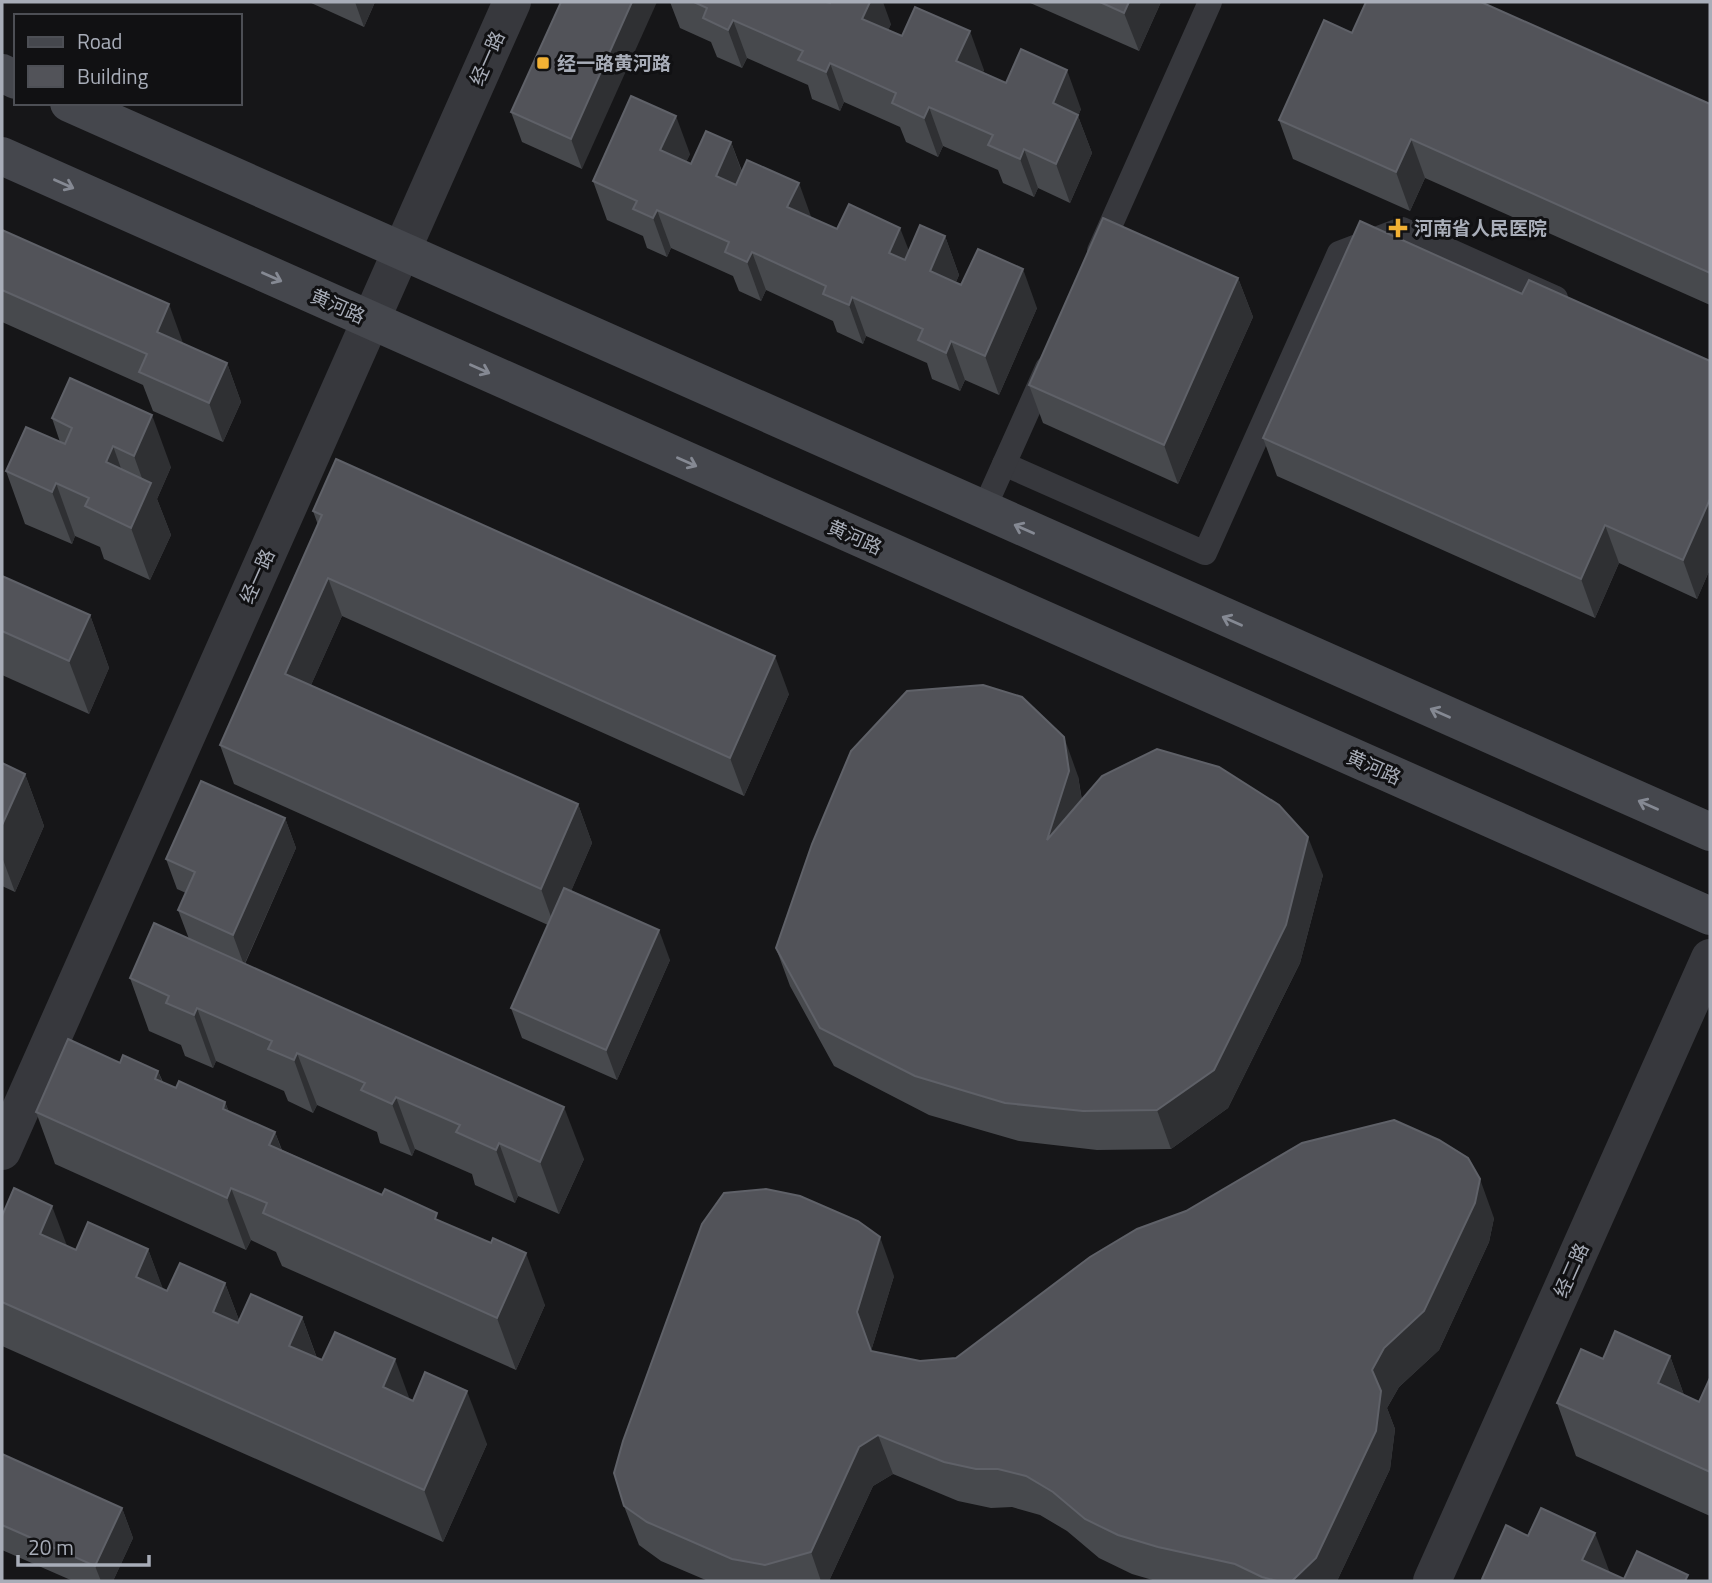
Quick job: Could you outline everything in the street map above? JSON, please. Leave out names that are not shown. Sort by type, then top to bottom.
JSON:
[{"type":"main road","points":[[73,105],[1710,832]]},
{"type":"main road","name":"黄河路","points":[[2,156],[1710,916]]},
{"type":"street","name":"经一路","points":[[2,1151],[512,2]]},
{"type":"street","name":"经二路","points":[[1432,1581],[1710,958]]},
{"type":"lane","points":[[1087,276],[1210,2]]},
{"type":"lane","points":[[1004,464],[1205,553],[1339,253],[1402,229],[1575,306]]},
{"type":"lane","points":[[983,511],[1054,351]]},
{"type":"building","points":[[561,2],[632,2],[571,139],[511,112]]},
{"type":"building","points":[[694,2],[870,2],[862,19],[902,36],[915,7],[970,31],[956,61],[1006,83],[1021,49],[1067,70],[1053,103],[1078,115],[1056,164],[1024,149],[1020,159],[988,145],[993,135],[929,107],[924,118],[892,103],[896,93],[830,63],[826,72],[798,60],[803,51],[733,20],[728,30],[703,18],[707,8]]},
{"type":"building","points":[[1100,2],[1129,2],[1124,13]]},
{"type":"building","points":[[1366,2],[1481,2],[1710,104],[1710,273],[1411,139],[1396,172],[1279,120],[1324,20],[1352,33]]},
{"type":"building","points":[[631,96],[676,116],[660,150],[691,164],[706,131],[731,142],[716,176],[736,185],[747,160],[799,183],[787,207],[837,229],[849,204],[900,228],[889,253],[905,260],[920,225],[945,236],[930,271],[961,285],[978,249],[1023,269],[985,356],[951,341],[946,353],[918,340],[923,329],[852,297],[849,305],[823,294],[826,286],[752,252],[747,262],[725,252],[729,242],[657,210],[653,218],[633,209],[637,201],[593,181]]},
{"type":"building","points":[[1103,218],[1238,278],[1164,445],[1029,385]]},
{"type":"building","points":[[1360,221],[1522,294],[1529,280],[1710,361],[1710,499],[1683,560],[1605,525],[1581,579],[1263,438]]},
{"type":"building","points":[[2,230],[169,304],[157,332],[227,363],[209,403],[139,372],[147,354],[2,290]]},
{"type":"building","points":[[70,378],[152,415],[134,456],[113,446],[106,462],[151,483],[131,528],[85,506],[89,498],[56,483],[52,492],[6,471],[26,427],[65,444],[72,428],[52,418]]},
{"type":"building","points":[[336,459],[775,656],[730,758],[328,578],[285,674],[578,804],[541,889],[220,745],[322,515],[313,511]]},
{"type":"building","points":[[2,576],[90,615],[69,661],[2,631]]},
{"type":"building","points":[[983,685],[1022,697],[1064,737],[1069,771],[1047,840],[1102,776],[1157,749],[1219,767],[1279,805],[1308,837],[1286,925],[1214,1070],[1157,1110],[1083,1111],[1005,1103],[915,1076],[820,1028],[776,948],[812,844],[851,751],[907,691]]},
{"type":"building","points":[[2,763],[25,774],[2,825]]},
{"type":"building","points":[[201,781],[285,818],[233,935],[178,910],[195,872],[166,859]]},
{"type":"building","points":[[564,888],[659,930],[606,1050],[511,1008]]},
{"type":"building","points":[[154,923],[564,1107],[540,1162],[499,1143],[496,1150],[456,1132],[460,1125],[396,1097],[392,1104],[361,1090],[365,1083],[297,1053],[294,1060],[268,1049],[272,1041],[197,1008],[194,1015],[166,1003],[169,996],[130,978]]},
{"type":"building","points":[[68,1039],[120,1063],[123,1055],[158,1071],[155,1079],[176,1088],[179,1081],[225,1102],[223,1109],[275,1132],[269,1145],[382,1195],[385,1189],[437,1213],[435,1219],[491,1243],[493,1238],[526,1253],[497,1318],[263,1213],[267,1203],[231,1188],[227,1198],[36,1112]]},
{"type":"building","points":[[1394,1120],[1439,1140],[1468,1158],[1480,1179],[1475,1203],[1424,1311],[1384,1348],[1372,1370],[1381,1391],[1376,1431],[1316,1558],[1292,1581],[1277,1581],[1235,1564],[1118,1535],[1085,1519],[1053,1492],[1026,1476],[998,1469],[976,1469],[944,1462],[878,1435],[859,1447],[811,1552],[765,1565],[732,1559],[647,1522],[624,1506],[614,1473],[623,1441],[702,1224],[724,1193],[766,1189],[800,1196],[858,1221],[880,1237],[857,1312],[871,1351],[920,1361],[956,1358],[1090,1257],[1137,1229],[1186,1211],[1302,1143]]},
{"type":"building","points":[[14,1188],[52,1206],[40,1234],[76,1250],[88,1222],[148,1249],[136,1277],[167,1291],[180,1263],[225,1283],[213,1312],[238,1323],[251,1294],[302,1317],[289,1346],[322,1360],[335,1332],[395,1359],[383,1387],[413,1401],[425,1372],[467,1391],[424,1490],[2,1302],[2,1216]]},
{"type":"building","points":[[1615,1331],[1670,1356],[1658,1383],[1699,1402],[1710,1378],[1710,1472],[1557,1403],[1581,1349],[1603,1359]]},
{"type":"building","points":[[2,1454],[122,1508],[95,1566],[2,1525]]},
{"type":"building","points":[[1541,1508],[1595,1533],[1582,1560],[1624,1579],[1637,1551],[1688,1575],[1685,1581],[1482,1579],[1506,1525],[1528,1536]]},
{"type":"place","name":"经一路黄河路","points":[[543,63]]},
{"type":"place","name":"河南省人民医院","points":[[1398,228]]}]
